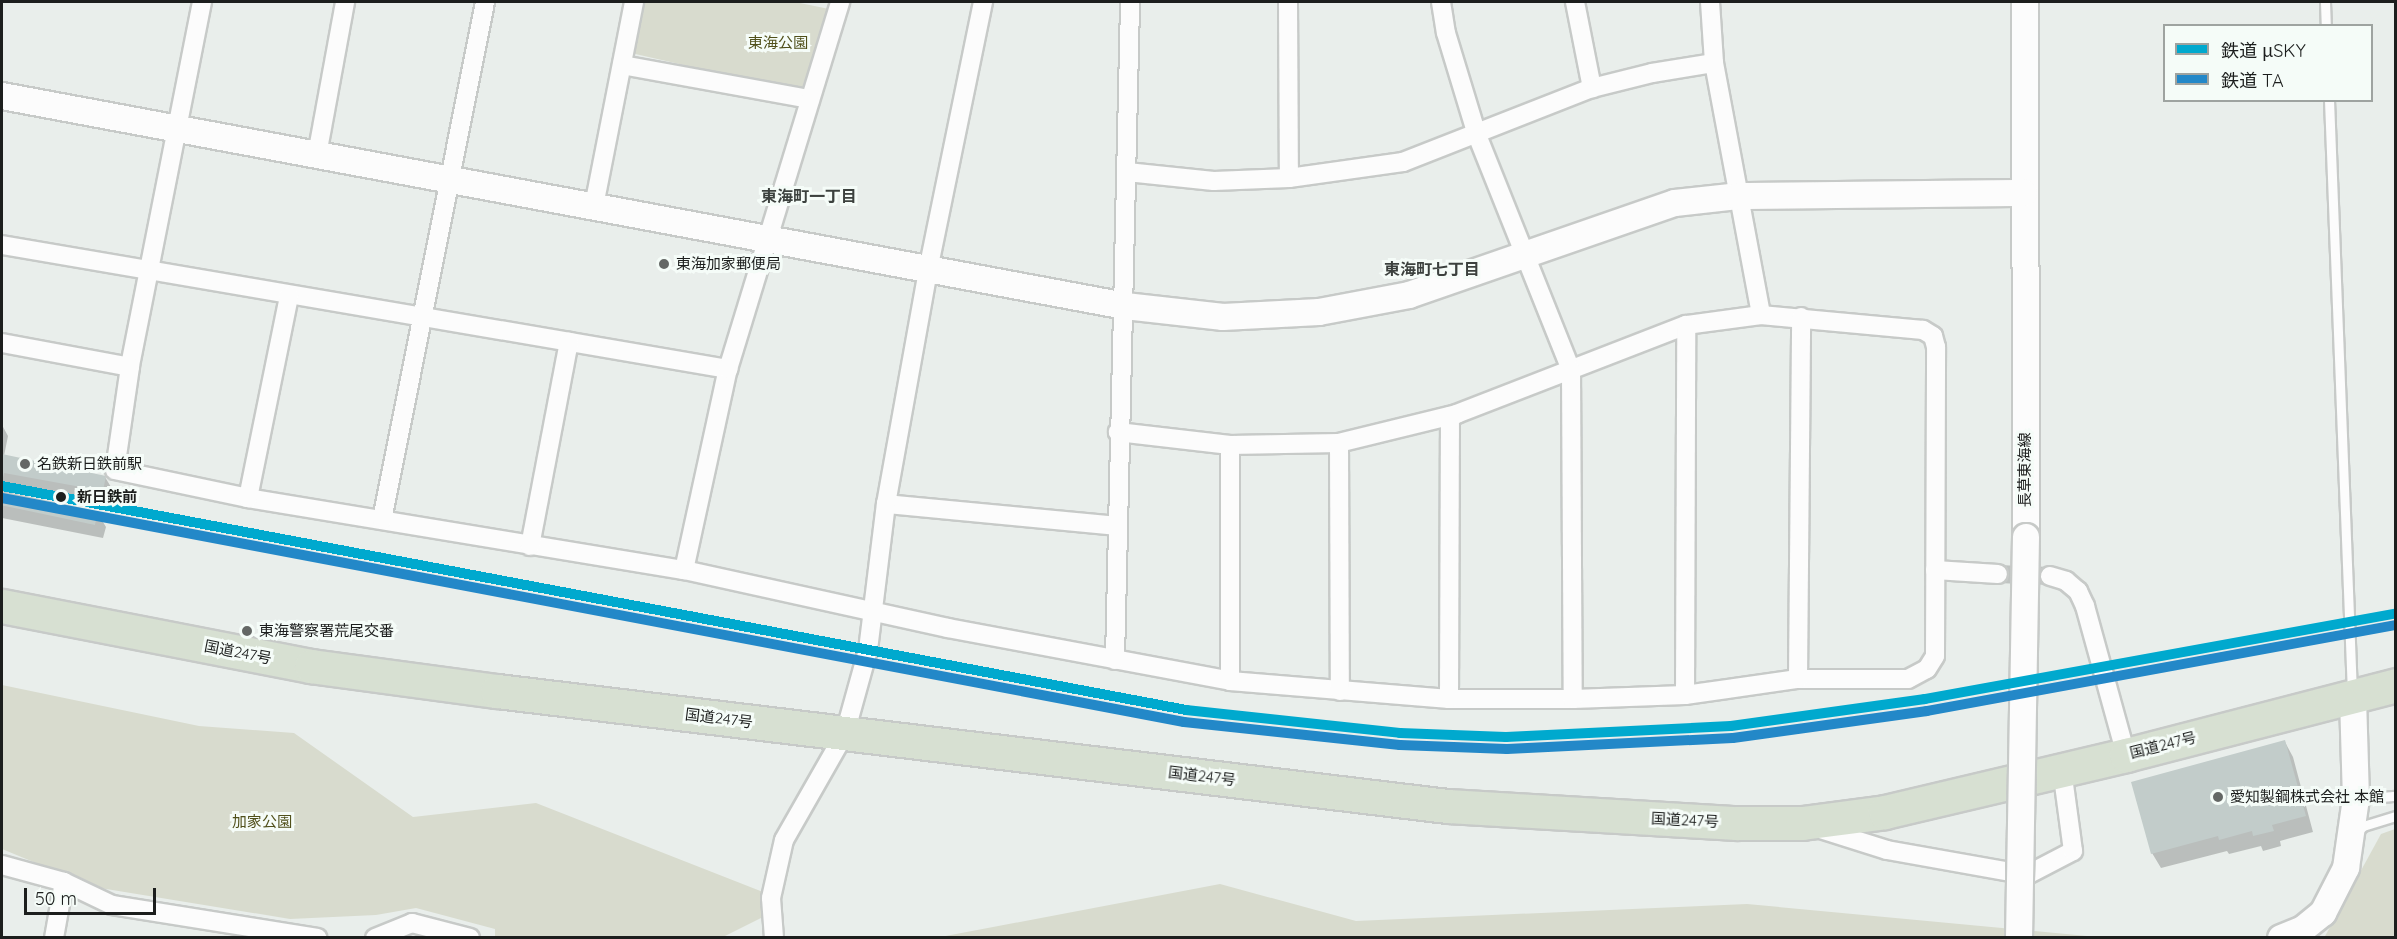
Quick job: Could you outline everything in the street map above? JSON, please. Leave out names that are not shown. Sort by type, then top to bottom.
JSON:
[{"type":"highway","name":"国道247号","points":[[2,606],[311,666],[845,734],[1448,806],[1802,823],[1885,812],[2126,755],[2396,685]]},
{"type":"street","points":[[202,2],[130,367],[115,470],[248,498],[684,570],[870,611],[1230,681],[1449,699],[1573,699],[1685,695],[1798,679],[1908,679],[1927,669],[1935,656],[1933,336],[1923,330],[1761,315],[1686,325],[1450,416],[1340,443],[1230,445],[1118,432]]},
{"type":"street","points":[[317,155],[345,2]]},
{"type":"street","points":[[382,520],[447,177],[484,2]]},
{"type":"street","points":[[594,206],[634,2]]},
{"type":"street","points":[[684,570],[728,369],[837,2]]},
{"type":"street","points":[[774,938],[771,898],[784,840],[845,734],[868,650],[870,611],[886,504],[928,270],[983,2]]},
{"type":"street","points":[[1115,660],[1118,432],[1125,306],[1130,2]]},
{"type":"street","points":[[1288,2],[1289,178]]},
{"type":"street","points":[[1441,2],[1446,33],[1478,135],[1571,369],[1573,699]]},
{"type":"street","points":[[1575,2],[1592,88]]},
{"type":"street","points":[[1710,2],[1714,63],[1761,315]]},
{"type":"street","name":"長草東海線","points":[[2019,938],[2026,537],[2025,2]]},
{"type":"street","points":[[1128,172],[1215,181],[1289,178],[1403,162],[1478,135],[1592,88],[1652,72],[1714,63]]},
{"type":"street","points":[[621,65],[810,99]]},
{"type":"street","points":[[2,96],[447,177],[766,240],[1125,306],[1223,317],[1319,312],[1409,295],[1526,257],[1675,203],[1738,196],[2025,193]]},
{"type":"street","points":[[2,245],[289,296],[422,314],[728,369]]},
{"type":"street","points":[[248,498],[289,296]]},
{"type":"street","points":[[1798,679],[1801,317]]},
{"type":"street","points":[[1685,695],[1686,325]]},
{"type":"street","points":[[530,546],[569,342]]},
{"type":"street","points":[[2,343],[130,367]]},
{"type":"street","points":[[1449,699],[1450,416]]},
{"type":"street","points":[[1340,443],[1340,691]]},
{"type":"street","points":[[1230,445],[1230,681]]},
{"type":"street","points":[[886,504],[1117,526]]},
{"type":"street","points":[[1935,570],[1998,574]]},
{"type":"street","points":[[2050,576],[2066,581],[2078,591],[2085,606],[2126,755]]},
{"type":"street","points":[[2281,938],[2303,929],[2323,913],[2346,868],[2356,799],[2353,697]]},
{"type":"street","points":[[1802,823],[1887,850],[2028,875],[2073,851],[2062,770]]},
{"type":"street","points":[[2,865],[64,882],[112,905],[317,938]]},
{"type":"street","points":[[54,938],[64,882]]},
{"type":"street","points":[[375,938],[412,923],[470,938]]},
{"type":"lane","points":[[2325,2],[2326,24]]},
{"type":"lane","points":[[2329,102],[2353,697]]},
{"type":"lane","points":[[2356,799],[2396,796]]},
{"type":"lane","points":[[2352,837],[2363,826],[2396,816]]},
{"type":"green space","name":"東海公園","points":[[642,2],[795,2],[829,9],[812,94],[631,53]]},
{"type":"green space","name":"加家公園","points":[[2,685],[199,726],[294,733],[413,817],[536,803],[763,892],[763,917],[723,937],[495,938],[495,929],[416,908],[376,915],[290,919],[94,887],[2,849]]},
{"type":"green space","points":[[2395,829],[2395,937],[2324,938],[2381,834]]},
{"type":"green space","points":[[1220,884],[1356,921],[1747,904],[2108,938],[935,938]]},
{"type":"building","name":"名鉄新日鉄前駅","points":[[2,454],[106,476],[103,491],[4,473],[2,483]]},
{"type":"building","name":"名鉄新日鉄前駅","points":[[2,491],[98,511],[95,525],[2,505]]},
{"type":"building","name":"愛知製鋼株式会社 本館","points":[[2285,740],[2306,816],[2272,825],[2274,831],[2253,836],[2252,831],[2219,840],[2218,836],[2151,854],[2131,782]]},
{"type":"tunnel","points":[[1998,574],[2050,576]]},
{"type":"rail line","name":"μSKY","points":[[2,486],[1186,710],[1400,733],[1506,737],[1731,726],[1925,699],[2396,613]]},
{"type":"rail line","name":"TA","points":[[2,498],[1184,722],[1400,745],[1507,749],[1733,738],[1927,711],[2396,625]]},
{"type":"place","name":"東海加家郵便局","points":[[664,264]]},
{"type":"place","name":"名鉄新日鉄前駅","points":[[25,464]]},
{"type":"place","name":"新日鉄前","points":[[61,497]]},
{"type":"place","name":"東海警察署荒尾交番","points":[[247,631]]},
{"type":"place","name":"愛知製鋼株式会社 本館","points":[[2218,797]]},
{"type":"district","name":"東海町一丁目","points":[[809,196]]},
{"type":"district","name":"東海町七丁目","points":[[1432,269]]}]
